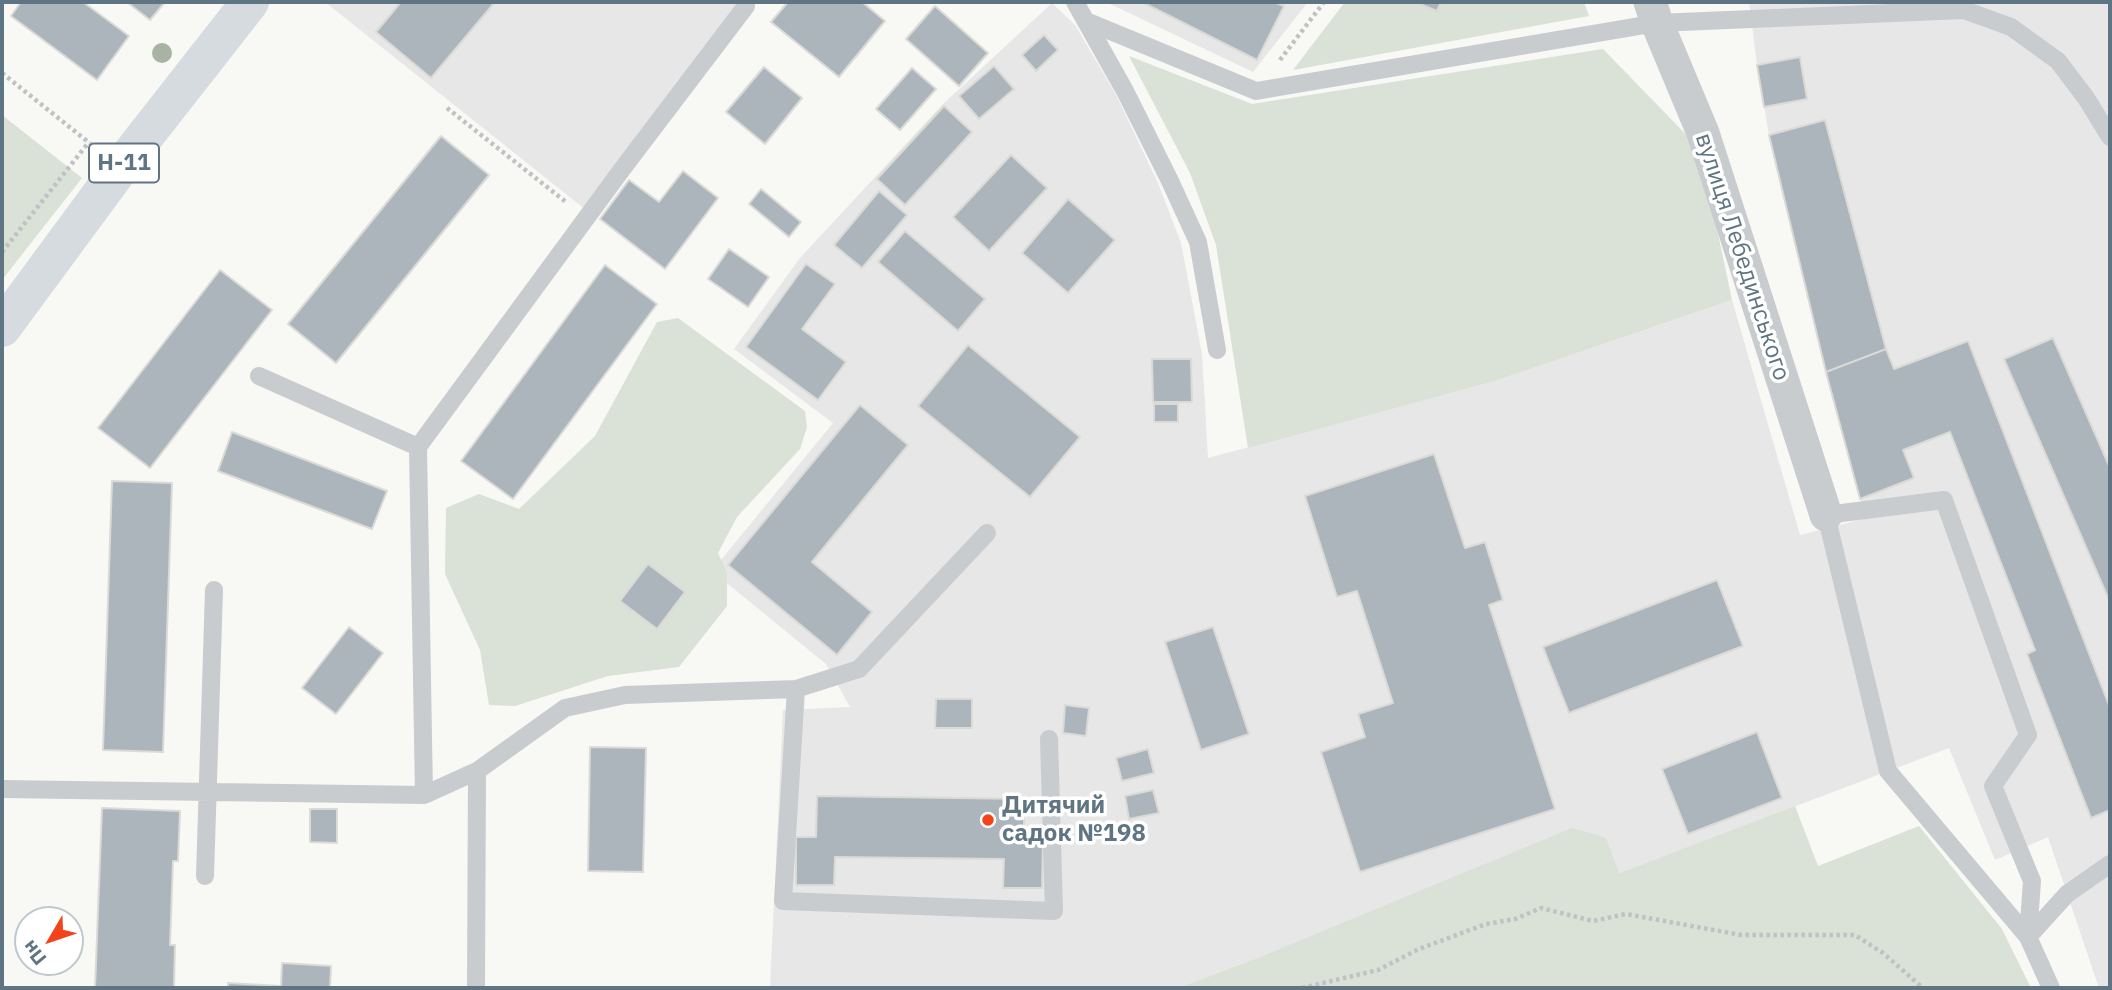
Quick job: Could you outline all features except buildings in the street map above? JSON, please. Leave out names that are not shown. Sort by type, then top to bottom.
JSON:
[{"type":"main road","name":"Н-11","points":[[2,328],[120,168],[250,2]]},
{"type":"street","name":"вулиця Лебединського","points":[[1654,13],[1703,134],[1826,515]]},
{"type":"lane","points":[[1075,2],[1125,90],[1198,242],[1217,350]]},
{"type":"lane","points":[[424,795],[418,447],[745,3]]},
{"type":"lane","points":[[1086,21],[1256,91],[1654,13],[1964,10],[2011,27],[2058,61],[2086,97],[2110,137]]},
{"type":"lane","points":[[259,376],[418,447]]},
{"type":"lane","points":[[2028,937],[2032,881],[1993,786],[2028,735],[1944,500],[1826,515],[1888,771],[2028,937],[2051,988]]},
{"type":"lane","points":[[2,789],[424,795],[477,771],[565,708],[625,695],[796,689],[859,669],[987,533]]},
{"type":"lane","points":[[205,876],[214,590]]},
{"type":"lane","points":[[796,689],[783,901],[1054,911],[1049,739]]},
{"type":"lane","points":[[475,988],[477,771]]},
{"type":"lane","points":[[2028,937],[2067,894],[2110,863]]},
{"type":"path","points":[[1256,91],[1324,2]]},
{"type":"path","points":[[2,73],[120,168]]},
{"type":"path","points":[[447,108],[586,218]]},
{"type":"path","points":[[2,252],[89,142]]},
{"type":"path","points":[[1302,988],[1378,970],[1419,949],[1486,924],[1515,919],[1541,908],[1593,922],[1626,914],[1741,935],[1855,936],[1883,953],[1923,988]]},
{"type":"shaded area","points":[[325,2],[744,2],[586,210]]},
{"type":"shaded area","points":[[1106,2],[1308,2],[1253,72]]},
{"type":"shaded area","points":[[1345,2],[1584,2],[1589,16],[1293,70]]},
{"type":"shaded area","points":[[1749,2],[2110,2],[2110,988],[2099,988],[2048,837],[1995,860],[1949,748],[1619,873],[1265,955],[1178,988],[770,988],[783,710],[850,707],[826,664],[712,571],[833,423],[734,349],[800,258],[943,104],[1052,3],[1075,25],[1115,93],[1158,183],[1181,243],[1202,354],[1208,458],[1495,381],[1732,300],[1800,535],[1867,518],[1826,372],[1769,135]]},
{"type":"shaded area","points":[[1603,49],[1700,149],[1732,300],[1495,381],[1248,448],[1216,245],[1190,173],[1129,56],[1252,104]]},
{"type":"shaded area","points":[[2,115],[82,178],[2,280]]},
{"type":"shaded area","points":[[678,318],[805,411],[807,427],[800,449],[737,517],[718,553],[727,573],[727,606],[679,667],[608,676],[515,706],[489,705],[480,650],[445,574],[446,508],[479,494],[519,509],[595,436],[657,322]]},
{"type":"shaded area","points":[[1795,806],[1818,866],[1919,826],[2002,929],[2031,988],[1178,988],[1265,955],[1572,828],[1606,838],[1619,873]]},
{"type":"place","name":"Дитячий садок №198","points":[[988,820]]}]
